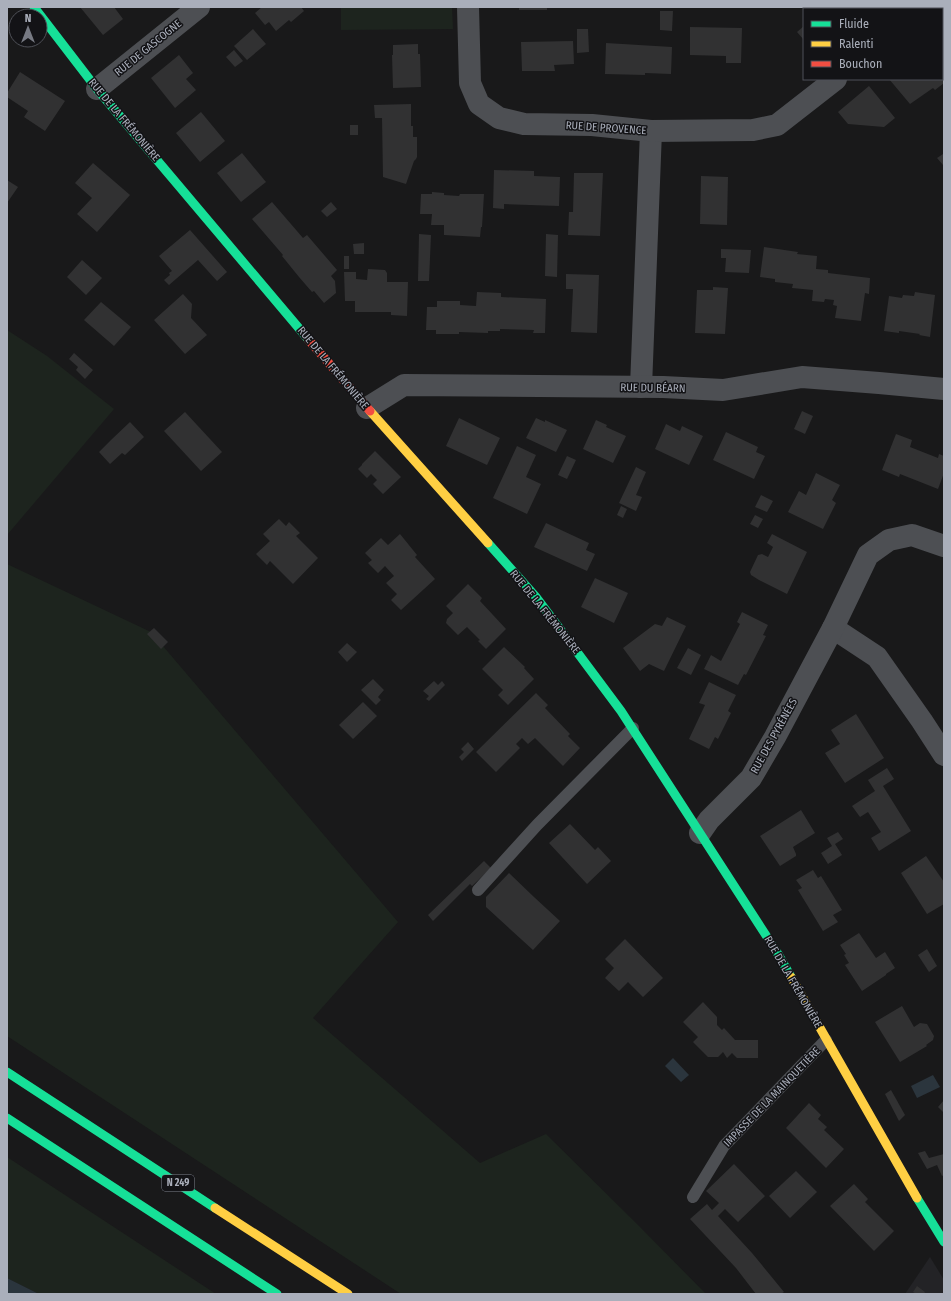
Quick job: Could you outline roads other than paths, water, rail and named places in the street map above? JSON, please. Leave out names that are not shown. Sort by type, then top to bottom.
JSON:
[{"type":"main road","name":"RUE DE LA FRÉMONIÈRE","points":[[34,7],[98,89],[367,408],[536,597],[621,711],[778,954],[923,1209],[944,1242]]},
{"type":"main road","name":"N 249","points":[[7,1072],[348,1294]]},
{"type":"main road","points":[[7,1118],[277,1294]]},
{"type":"street","name":"RUE DE GASCOGNE","points":[[98,89],[199,7]]},
{"type":"street","name":"RUE DE PROVENCE","points":[[468,7],[470,83],[479,104],[499,118],[524,124],[592,125],[651,131],[641,387]]},
{"type":"street","points":[[651,131],[753,130],[777,125],[835,80]]},
{"type":"street","name":"RUE DU BÉARN","points":[[367,408],[404,385],[663,387],[722,390],[802,377],[944,389]]},
{"type":"street","name":"RUE DES PYRÉNÉES","points":[[700,833],[709,820],[751,778],[775,737],[833,628],[868,555],[889,540],[912,535],[944,546]]},
{"type":"street","points":[[833,628],[877,657],[944,755]]},
{"type":"lane","points":[[478,890],[537,825],[632,728]]},
{"type":"lane","name":"IMPASSE DE LA MAINQUETIÈRE","points":[[693,1197],[724,1146],[826,1040]]}]
